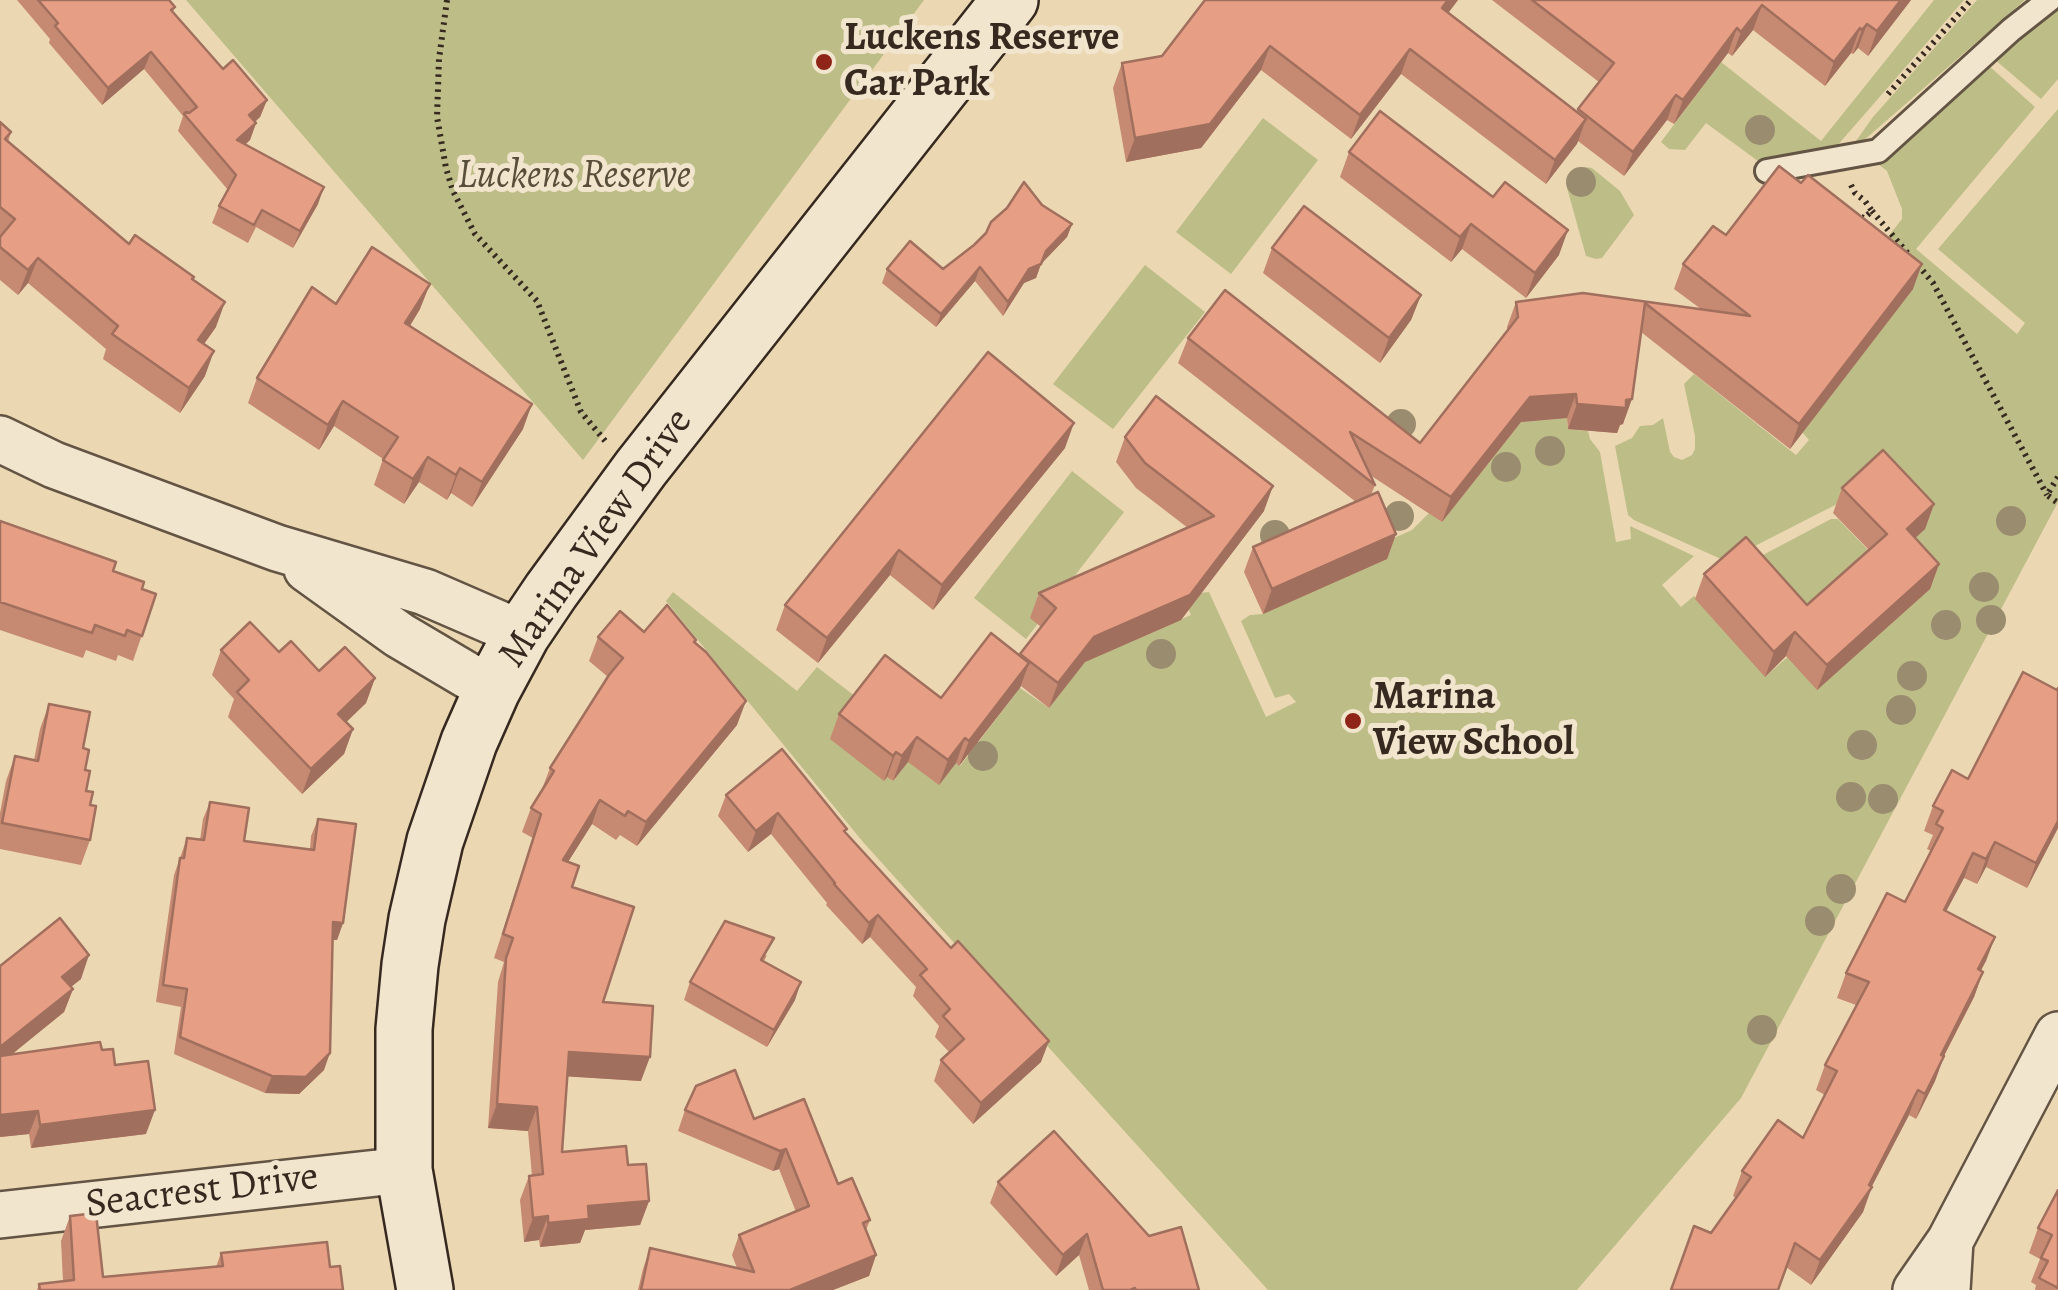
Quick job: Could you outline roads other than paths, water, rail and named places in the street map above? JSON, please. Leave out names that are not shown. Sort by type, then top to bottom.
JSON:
[{"type":"street","name":"Marina View Drive","points":[[425,1290],[404,1170],[404,1029],[417,919],[436,841],[452,788],[492,690],[550,591],[640,468],[1010,0]]},
{"type":"street","points":[[0,440],[54,465],[277,548],[425,592],[522,634]]},
{"type":"street","points":[[277,548],[399,635],[492,690]]},
{"type":"street","points":[[1916,1290],[1950,1241],[2058,1035]]},
{"type":"street","name":"Seacrest Drive","points":[[0,1215],[404,1170]]},
{"type":"street","points":[[1947,1290],[1950,1241]]},
{"type":"lane","points":[[1767,170],[1878,151],[2049,0]]},
{"type":"place","name":"Luckens Reserve Car Park","points":[[824,62]]},
{"type":"place","name":"Marina View School","points":[[1353,721]]},
{"type":"park label","name":"Luckens Reserve","points":[[574,177]]}]
